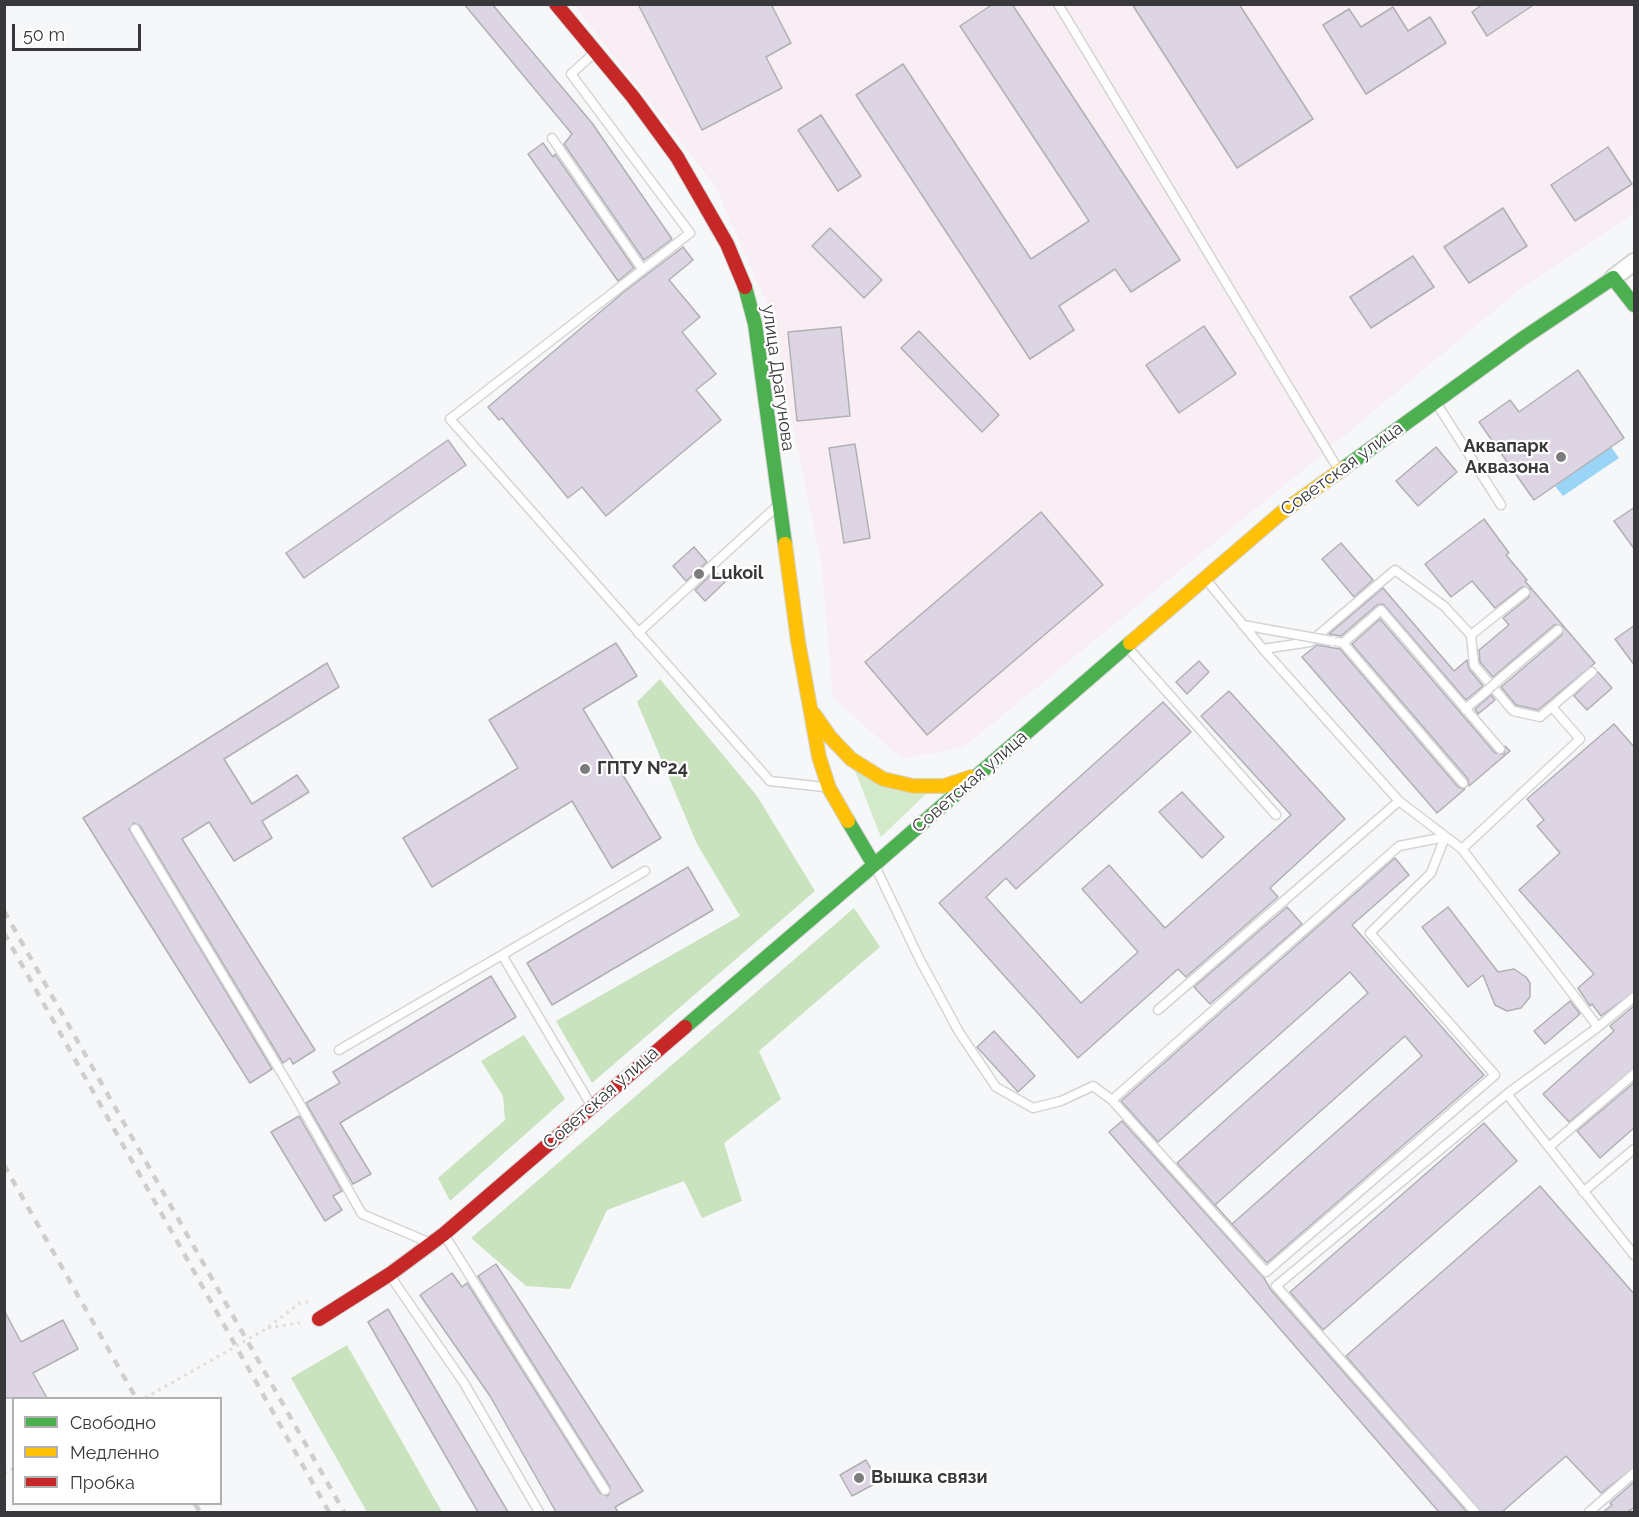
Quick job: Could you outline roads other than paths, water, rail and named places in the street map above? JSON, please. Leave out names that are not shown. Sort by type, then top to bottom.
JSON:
[{"type":"main road","name":"улица Драгунова","points":[[556,4],[677,157],[727,244],[744,284],[755,324],[778,506],[808,705],[829,788],[874,865]]},
{"type":"main road","name":"Советская улица","points":[[319,1319],[390,1274],[444,1234],[1281,513],[1440,397],[1525,343],[1613,278]]},
{"type":"main road","points":[[1613,278],[1635,305]]},
{"type":"main road","points":[[808,705],[830,737],[851,759],[883,779],[913,786],[944,786],[978,774]]},
{"type":"street","name":"Советская улица","points":[[1613,278],[1635,262]]},
{"type":"lane","points":[[1058,4],[1339,470]]},
{"type":"lane","points":[[595,52],[571,74],[690,233],[450,419],[770,781],[829,788]]},
{"type":"lane","points":[[552,138],[643,270]]},
{"type":"lane","points":[[1440,397],[1452,402],[1490,375]]},
{"type":"lane","points":[[1440,397],[1501,505]]},
{"type":"lane","points":[[638,633],[778,506]]},
{"type":"lane","points":[[1263,649],[1310,642],[1395,570],[1444,606],[1471,635],[1474,665],[1512,711],[1539,717],[1592,672]]},
{"type":"lane","points":[[1205,578],[1263,649],[1399,801],[1462,849],[1598,1027]]},
{"type":"lane","points":[[1471,635],[1525,592]]},
{"type":"lane","points":[[1343,643],[1381,610],[1500,749]]},
{"type":"lane","points":[[1243,625],[1343,643],[1463,783]]},
{"type":"lane","points":[[1466,709],[1558,630]]},
{"type":"lane","points":[[1126,645],[1276,815]]},
{"type":"lane","points":[[1462,849],[1580,739],[1552,707]]},
{"type":"lane","points":[[1158,1010],[1399,801]]},
{"type":"lane","points":[[135,829],[293,1092],[362,1214],[432,1243]]},
{"type":"lane","points":[[1112,1100],[1399,846],[1445,837]]},
{"type":"lane","points":[[874,865],[953,1022],[996,1087],[1033,1108],[1061,1101],[1093,1086],[1112,1100],[1266,1272],[1495,1075],[1370,933],[1431,873],[1445,837]]},
{"type":"lane","points":[[339,1050],[645,871]]},
{"type":"lane","points":[[502,955],[591,1105]]},
{"type":"lane","points":[[1475,1512],[1276,1286],[1507,1094],[1635,997]]},
{"type":"lane","points":[[1549,1147],[1635,1074]]},
{"type":"lane","points":[[1507,1094],[1635,1255]]},
{"type":"lane","points":[[1583,1192],[1635,1149]]},
{"type":"lane","points":[[444,1234],[605,1490]]},
{"type":"lane","points":[[390,1274],[464,1383],[539,1512]]},
{"type":"lane","points":[[1589,1512],[1635,1473]]},
{"type":"water","points":[[1611,447],[1619,458],[1563,496],[1555,486]]},
{"type":"railway","points":[[4,911],[344,1512]]},
{"type":"railway","points":[[4,933],[329,1512]]},
{"type":"railway","points":[[4,1165],[135,1397]]},
{"type":"railway","points":[[196,1505],[200,1512]]},
{"type":"place","name":"Аквапарк Аквазона","points":[[1561,457]]},
{"type":"place","name":"Lukoil","points":[[699,574]]},
{"type":"place","name":"ГПТУ №24","points":[[585,769]]},
{"type":"place","name":"Вышка связи","points":[[859,1478]]}]
